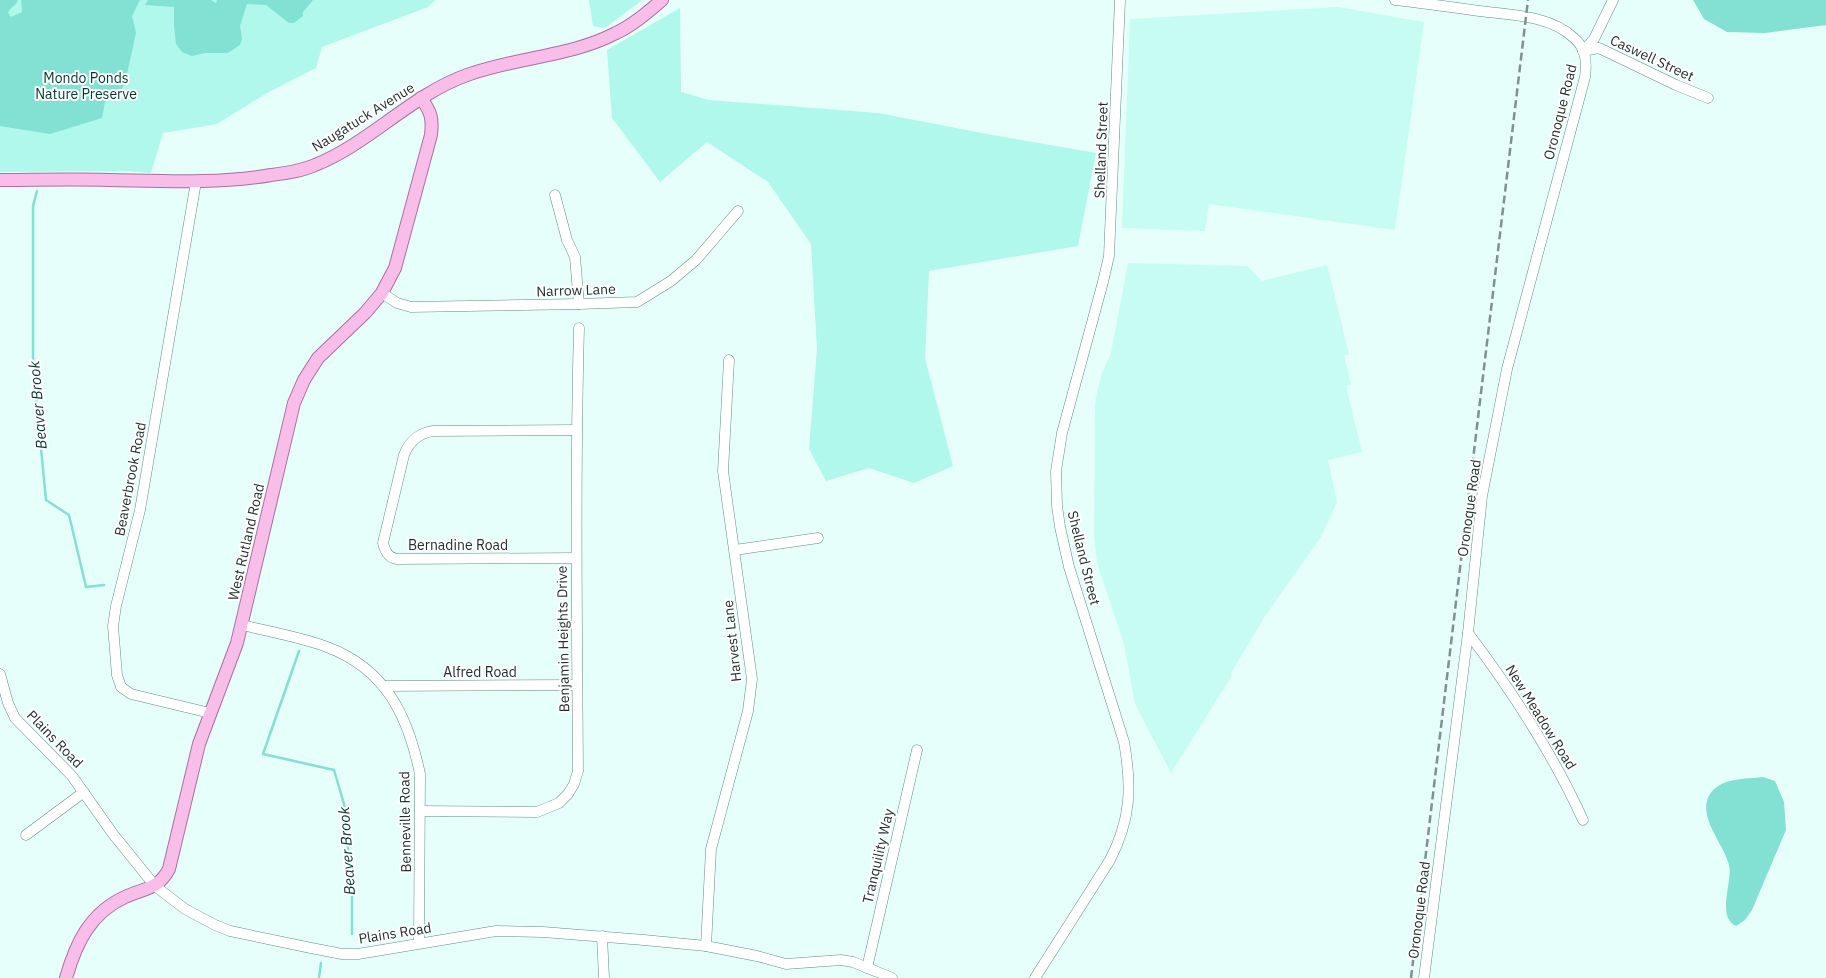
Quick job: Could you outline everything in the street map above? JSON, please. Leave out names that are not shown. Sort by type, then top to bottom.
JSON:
[{"type":"main road","name":"Naugatuck Avenue","points":[[0,180],[196,182],[259,177],[297,171],[315,165],[356,143],[421,98],[452,81],[482,70],[604,39],[632,24],[662,0]]},
{"type":"main road","name":"West Rutland Road","points":[[155,886],[164,879],[171,864],[199,744],[229,668],[242,625],[284,442],[299,390],[318,358],[365,313],[382,293],[395,268],[430,143],[432,118],[429,109],[421,98]]},
{"type":"main road","points":[[66,978],[77,945],[84,931],[93,920],[103,910],[124,898],[155,886]]},
{"type":"street","name":"Shelland Street","points":[[1035,978],[1110,860],[1125,824],[1129,803],[1129,767],[1124,742],[1069,567],[1060,527],[1056,488],[1058,452],[1062,433],[1104,282],[1109,256],[1120,0]]},
{"type":"street","points":[[1395,0],[1540,20],[1568,33],[1578,41],[1583,51],[1594,39],[1613,0]]},
{"type":"street","name":"Caswell Street","points":[[1583,51],[1599,48],[1676,85],[1708,98]]},
{"type":"street","name":"Oronoque Road","points":[[1424,978],[1468,633],[1482,496],[1506,369],[1585,77],[1586,62],[1583,51]]},
{"type":"street","name":"Beaverbrook Road","points":[[196,182],[140,510],[116,606],[113,626],[117,675],[121,687],[131,694],[210,714]]},
{"type":"street","points":[[555,195],[567,240],[575,257],[579,304]]},
{"type":"street","name":"Narrow Lane","points":[[382,293],[397,303],[411,306],[637,302],[671,281],[696,260],[738,211]]},
{"type":"street","name":"Benjamin Heights Drive","points":[[420,811],[525,812],[548,808],[559,803],[574,784],[578,771],[576,430],[579,328]]},
{"type":"street","name":"Harvest Lane","points":[[706,946],[711,849],[748,711],[751,689],[751,668],[724,471],[729,360]]},
{"type":"street","name":"Bernadine Road","points":[[576,430],[433,431],[417,437],[409,445],[404,455],[383,543],[387,553],[392,558],[397,559],[576,558]]},
{"type":"street","points":[[735,550],[818,538]]},
{"type":"street","name":"Benneville Road","points":[[242,625],[327,647],[343,655],[366,670],[383,686],[398,708],[406,724],[420,774],[419,943]]},
{"type":"street","name":"New Meadow Road","points":[[1468,633],[1496,671],[1536,733],[1566,784],[1583,820]]},
{"type":"street","name":"Plains Road","points":[[0,674],[4,703],[19,723],[63,766],[84,792],[113,834],[155,886],[185,909],[202,919],[230,931],[342,954],[358,954],[419,943],[506,931],[602,936],[706,946],[786,964],[841,960],[853,962],[892,978]]},
{"type":"street","name":"Alfred Road","points":[[383,686],[578,685]]},
{"type":"street","name":"Tranquility Way","points":[[867,968],[916,750]]},
{"type":"street","points":[[26,835],[84,792]]},
{"type":"street","points":[[602,936],[604,978]]},
{"type":"shaded area","points":[[0,0],[18,0],[8,13],[11,17],[22,12],[21,0],[140,0],[132,16],[136,33],[125,83],[118,96],[105,102],[102,118],[50,134],[0,126]]},
{"type":"shaded area","points":[[148,0],[211,0],[216,3],[217,0],[313,0],[303,12],[303,16],[294,23],[289,23],[266,5],[247,4],[240,26],[242,39],[240,45],[228,53],[205,53],[192,56],[182,52],[176,44],[174,7],[145,5]]},
{"type":"shaded area","points":[[1693,0],[1826,0],[1826,25],[1765,33],[1727,32],[1704,19]]},
{"type":"shaded area","points":[[1338,7],[1424,22],[1395,230],[1209,204],[1205,231],[1122,228],[1130,19]]},
{"type":"shaded area","points":[[1128,263],[1247,266],[1262,281],[1327,265],[1349,354],[1344,355],[1351,385],[1346,386],[1362,452],[1328,460],[1337,502],[1321,537],[1265,616],[1231,673],[1231,677],[1171,773],[1135,704],[1124,644],[1097,563],[1094,535],[1095,405],[1102,373],[1111,353]]},
{"type":"shaded area","points":[[1763,777],[1775,781],[1784,802],[1786,830],[1752,910],[1745,920],[1736,926],[1730,921],[1726,907],[1729,865],[1712,830],[1706,811],[1707,803],[1710,794],[1720,785],[1734,780]]},
{"type":"green space","name":"Mondo Ponds Nature Preserve","points":[[0,0],[435,0],[428,7],[322,47],[316,68],[267,93],[217,124],[163,133],[151,173],[127,171],[0,172]]},
{"type":"green space","points":[[589,0],[642,0],[605,28],[593,26]]},
{"type":"green space","points":[[680,8],[681,92],[709,100],[878,113],[1096,153],[1078,246],[929,271],[925,358],[953,466],[914,483],[869,468],[826,481],[809,449],[817,349],[811,244],[768,182],[707,142],[660,182],[612,118],[607,50]]},
{"type":"waterway","name":"Beaver Brook","points":[[37,191],[33,206],[33,366],[46,500],[69,515],[86,587],[104,585]]},
{"type":"waterway","name":"Beaver Brook","points":[[299,651],[263,754],[334,770],[344,804],[352,894],[352,934]]},
{"type":"waterway","name":"Beaver Brook","points":[[319,978],[321,963]]},
{"type":"railway","points":[[1411,978],[1528,0]]}]
